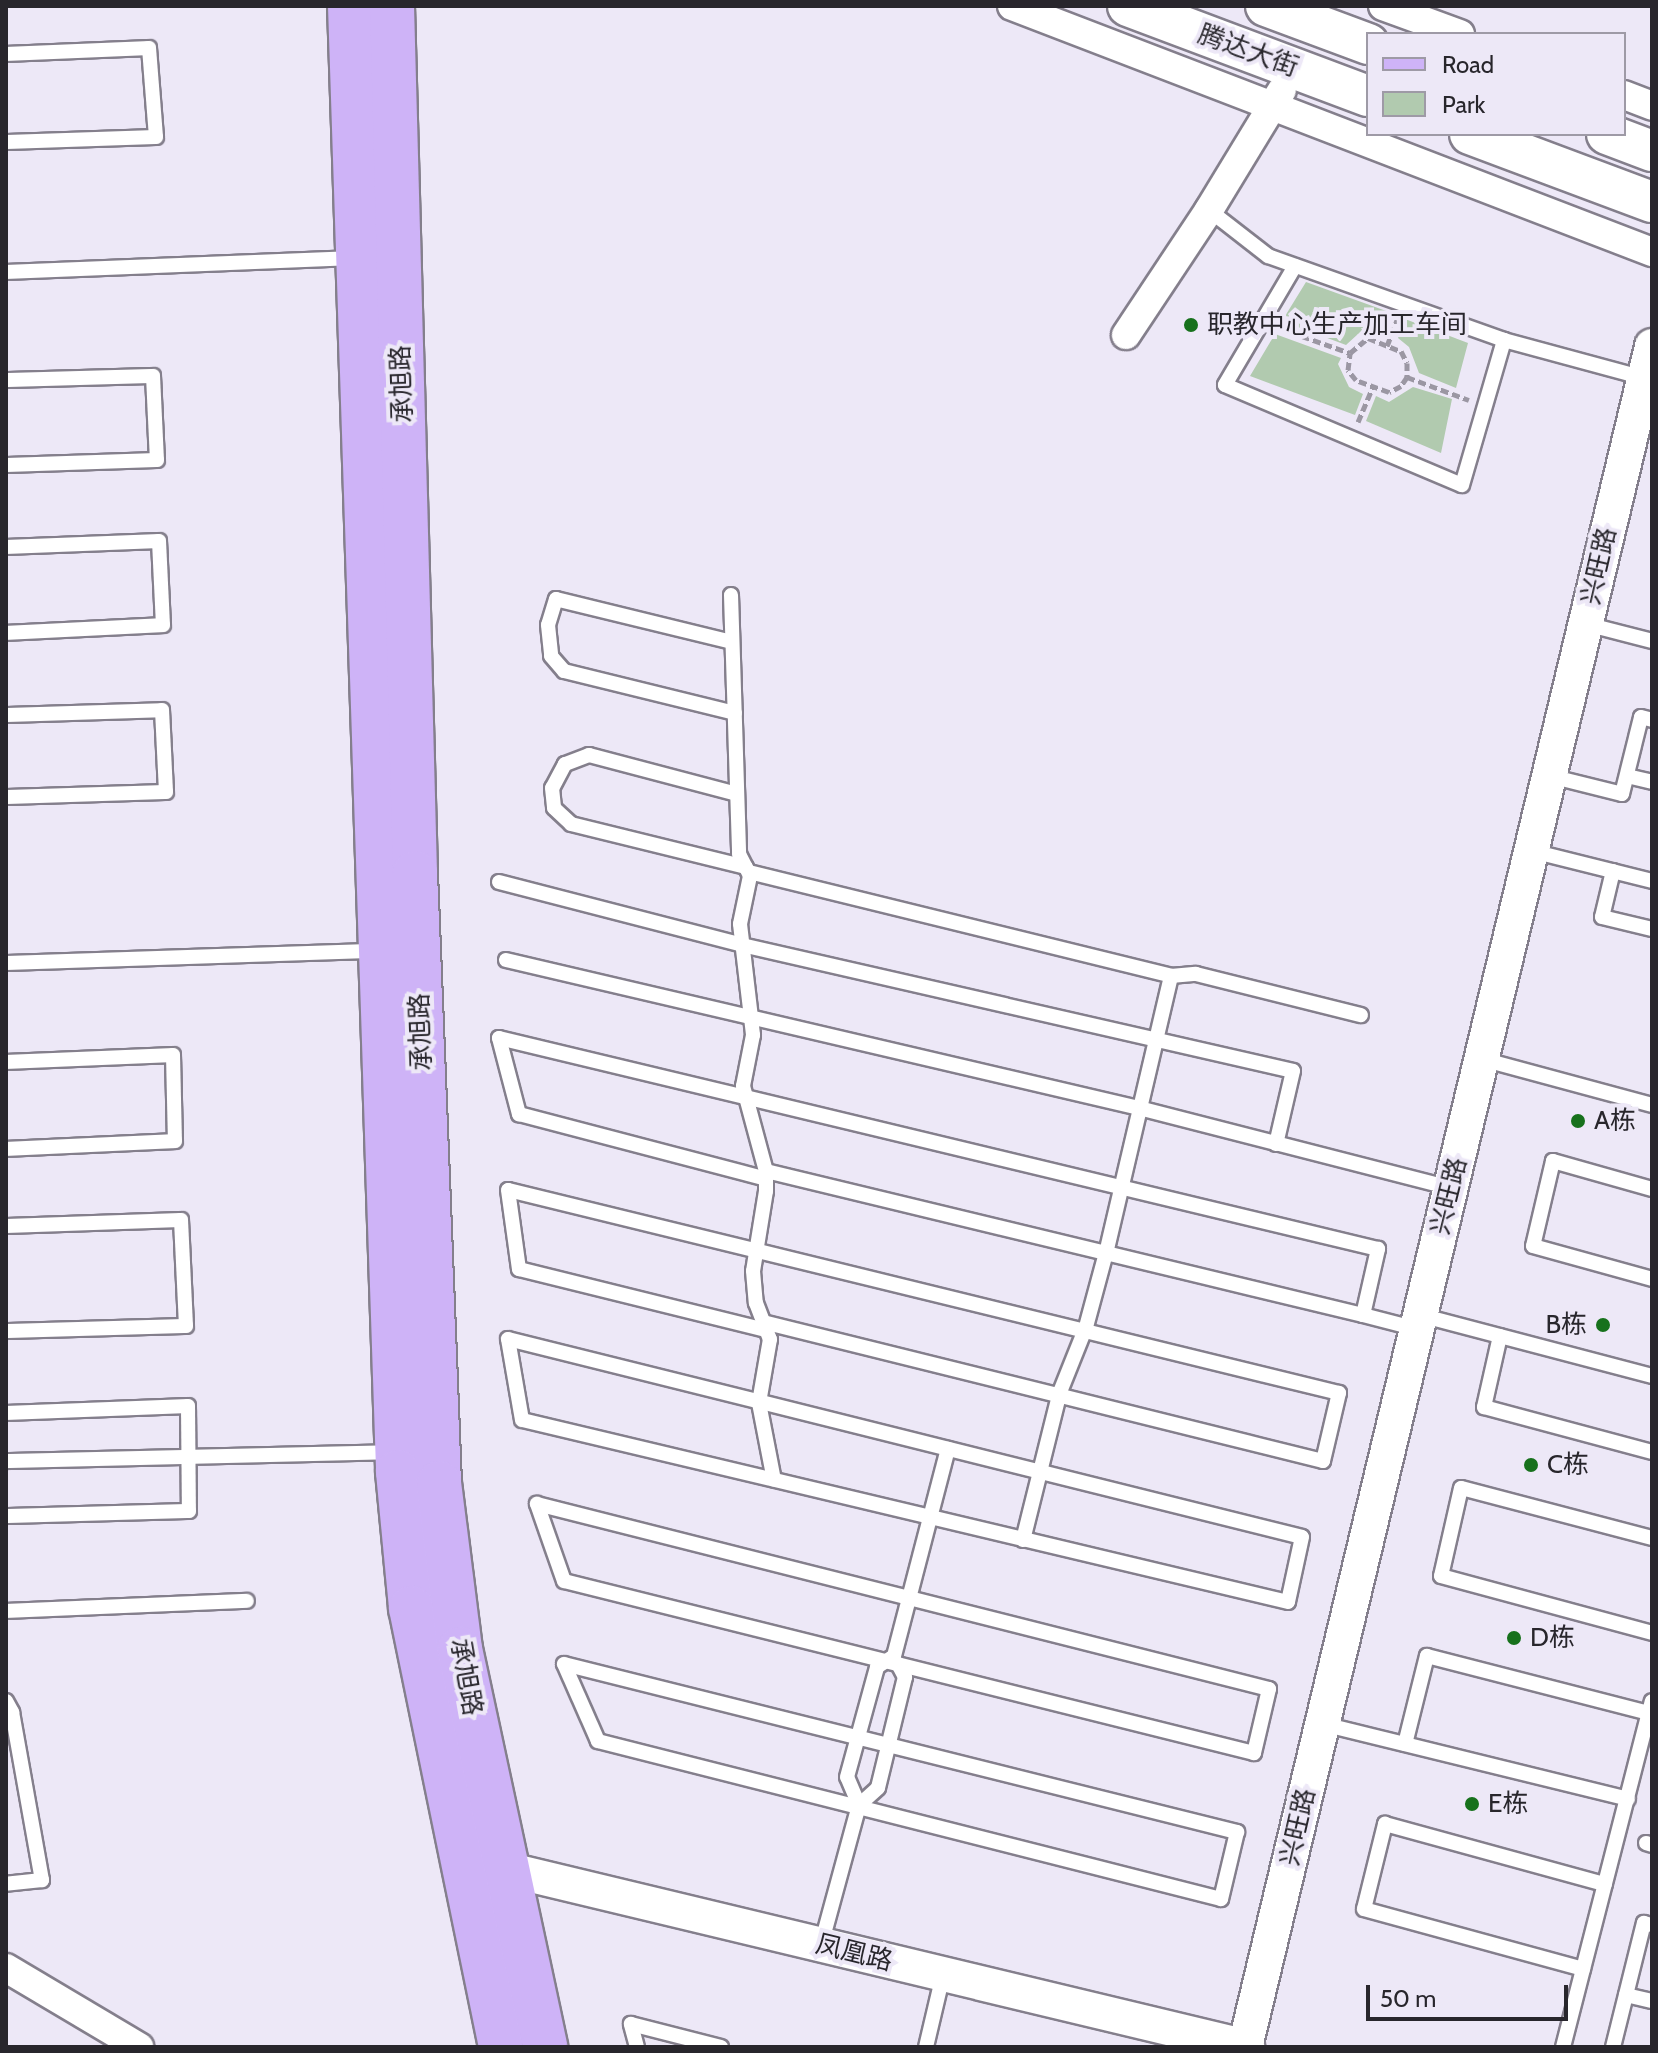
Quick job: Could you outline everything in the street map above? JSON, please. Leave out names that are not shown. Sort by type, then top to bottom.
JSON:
[{"type":"main road","name":"承旭路","points":[[350,6],[397,1452],[411,1608],[501,2047]]},
{"type":"main road","name":"承旭路","points":[[392,6],[415,873],[439,1483],[460,1649],[545,2047]]},
{"type":"main road","name":"腾达大街","points":[[1128,6],[1366,95]]},
{"type":"main road","name":"腾达大街","points":[[1266,6],[1366,43]]},
{"type":"main road","points":[[1475,136],[1652,202]]},
{"type":"main road","points":[[1612,136],[1652,151]]},
{"type":"street","points":[[1012,6],[1652,252]]},
{"type":"street","points":[[1383,6],[1454,32]]},
{"type":"street","points":[[1126,335],[1274,106],[1292,67]]},
{"type":"street","points":[[1626,96],[1652,106]]},
{"type":"street","name":"兴旺路","points":[[1246,2047],[1652,346]]},
{"type":"street","name":"凤凰路","points":[[462,1859],[1246,2047]]},
{"type":"street","points":[[6,1968],[139,2047]]},
{"type":"lane","points":[[6,54],[149,48],[156,137],[6,142]]},
{"type":"lane","points":[[1209,210],[1268,256],[1504,340],[1644,379]]},
{"type":"lane","points":[[6,272],[358,257]]},
{"type":"lane","points":[[1295,266],[1225,385],[1462,485],[1504,340]]},
{"type":"lane","points":[[6,380],[153,376],[157,460],[6,465]]},
{"type":"lane","points":[[6,547],[159,541],[163,625],[6,633]]},
{"type":"lane","points":[[731,595],[739,854],[747,870],[740,924],[753,1035],[743,1086],[766,1175],[755,1252],[756,1303],[770,1339],[759,1403],[774,1480]]},
{"type":"lane","points":[[732,642],[556,599],[548,625],[551,656],[564,671],[735,713]]},
{"type":"lane","points":[[1586,624],[1652,641]]},
{"type":"lane","points":[[6,715],[162,710],[166,792],[6,797]]},
{"type":"lane","points":[[1549,776],[1622,794],[1641,717],[1652,720]]},
{"type":"lane","points":[[737,794],[589,755],[565,764],[552,788],[554,808],[571,824],[1171,976],[1196,974],[1361,1015]]},
{"type":"lane","points":[[1627,776],[1652,782]]},
{"type":"lane","points":[[1532,851],[1652,881]]},
{"type":"lane","points":[[1613,871],[1602,917],[1652,929]]},
{"type":"lane","points":[[499,882],[742,945],[1293,1071],[1276,1144]]},
{"type":"lane","points":[[6,963],[381,951]]},
{"type":"lane","points":[[506,960],[1139,1108],[1451,1188]]},
{"type":"lane","points":[[1023,1540],[1059,1394],[1084,1332],[1106,1254],[1171,976]]},
{"type":"lane","points":[[1363,1315],[1378,1249],[499,1038],[519,1114],[1363,1315],[1500,1336],[1652,1376]]},
{"type":"lane","points":[[6,1062],[173,1055],[175,1141],[6,1149]]},
{"type":"lane","points":[[1482,1059],[1652,1105]]},
{"type":"lane","points":[[1652,1189],[1553,1161],[1533,1246],[1652,1279]]},
{"type":"lane","points":[[508,1190],[755,1252],[1339,1393],[1323,1461],[1059,1394],[519,1269],[508,1190]]},
{"type":"lane","points":[[6,1226],[181,1220],[186,1326],[6,1331]]},
{"type":"lane","points":[[1500,1336],[1484,1407],[1652,1452]]},
{"type":"lane","points":[[508,1339],[759,1403],[948,1449],[1302,1537],[1288,1602],[522,1420],[508,1339]]},
{"type":"lane","points":[[6,1413],[188,1406],[189,1457],[189,1511],[6,1516]]},
{"type":"lane","points":[[893,1662],[948,1449]]},
{"type":"lane","points":[[6,1461],[397,1452]]},
{"type":"lane","points":[[1652,1538],[1461,1488],[1441,1576],[1652,1633]]},
{"type":"lane","points":[[537,1504],[1269,1689],[1254,1753],[893,1662],[564,1581],[537,1504]]},
{"type":"lane","points":[[6,1611],[247,1601]]},
{"type":"lane","points":[[1405,1744],[1427,1656],[1650,1707],[1563,2047]]},
{"type":"lane","points":[[858,1807],[847,1777],[877,1667],[893,1662]]},
{"type":"lane","points":[[821,1945],[858,1807],[878,1788],[905,1677],[893,1662]]},
{"type":"lane","points":[[564,1664],[889,1743],[1237,1832],[1221,1899],[598,1741],[564,1664]]},
{"type":"lane","points":[[6,1701],[12,1712],[42,1880],[6,1884]]},
{"type":"lane","points":[[1322,1724],[1628,1799]]},
{"type":"lane","points":[[1583,1969],[1364,1909],[1385,1824],[1605,1884]]},
{"type":"lane","points":[[1613,2047],[1644,1923],[1652,1925]]},
{"type":"lane","points":[[926,2047],[943,1974]]},
{"type":"lane","points":[[1626,1995],[1652,2001]]},
{"type":"lane","points":[[637,2047],[631,2024],[721,2047]]},
{"type":"path","points":[[1262,322],[1350,353]]},
{"type":"path","points":[[1368,338],[1401,351],[1407,363],[1407,377],[1401,386],[1389,392],[1356,380],[1348,370],[1350,353],[1368,338]]},
{"type":"path","points":[[1407,377],[1485,406]]},
{"type":"path","points":[[1352,438],[1373,386]]},
{"type":"green space","points":[[1306,282],[1389,312],[1382,332],[1358,334],[1346,345],[1282,321]]},
{"type":"green space","points":[[1405,319],[1468,343],[1456,388],[1419,373],[1409,347],[1398,338]]},
{"type":"green space","points":[[1275,334],[1341,358],[1338,364],[1349,387],[1363,394],[1355,415],[1250,376]]},
{"type":"green space","points":[[1413,387],[1452,399],[1441,453],[1366,421],[1376,396],[1389,402]]},
{"type":"place","name":"职教中心生产加工车间","points":[[1191,325]]},
{"type":"place","name":"A栋","points":[[1578,1121]]},
{"type":"place","name":"B栋","points":[[1603,1325]]},
{"type":"place","name":"C栋","points":[[1531,1465]]},
{"type":"place","name":"D栋","points":[[1514,1638]]},
{"type":"place","name":"E栋","points":[[1472,1804]]}]
